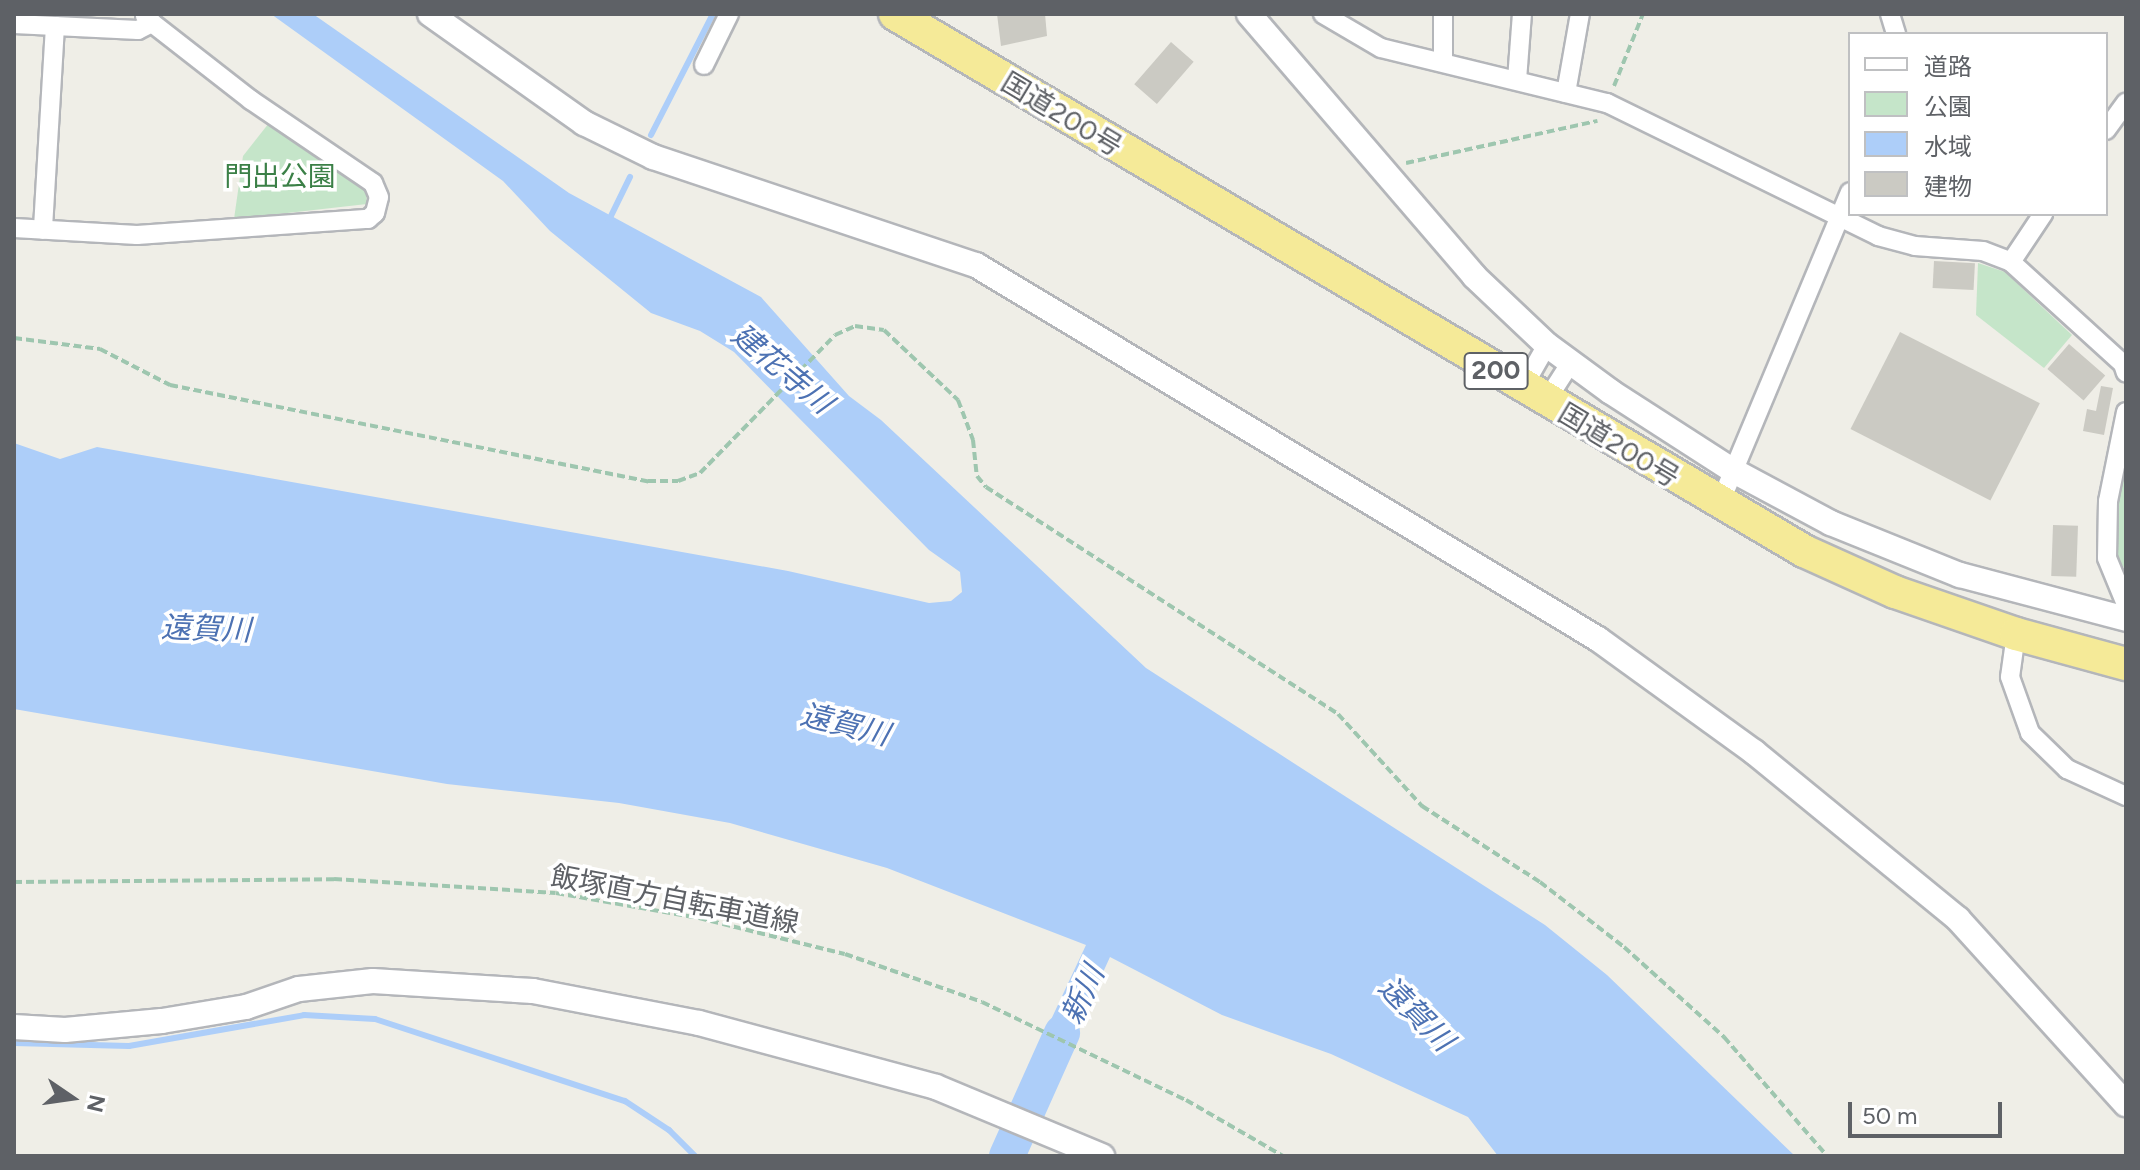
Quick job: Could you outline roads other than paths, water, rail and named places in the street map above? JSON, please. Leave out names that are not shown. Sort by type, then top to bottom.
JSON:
[{"type":"highway","name":"国道200号","points":[[895,14],[939,28],[1535,394],[1804,551],[1895,592],[2016,634],[2126,664]]},
{"type":"street","points":[[430,14],[584,123],[653,157],[976,265],[1598,639],[1754,752],[1958,919],[2126,1104]]},
{"type":"street","points":[[704,65],[729,14]]},
{"type":"street","points":[[1249,14],[1474,276],[1547,345],[1571,362],[1732,470],[1831,523],[1960,575],[2126,619]]},
{"type":"street","points":[[1323,14],[1381,48],[1443,61],[1613,106],[1878,236],[1915,246],[1983,251],[2011,262],[2123,364],[2126,373]]},
{"type":"street","points":[[1443,14],[1443,61]]},
{"type":"street","points":[[1517,80],[1522,14]]},
{"type":"street","points":[[1566,93],[1580,14]]},
{"type":"street","points":[[14,24],[138,30],[148,18],[251,100],[373,183],[379,197],[375,213],[368,219],[137,235],[14,228]]},
{"type":"street","points":[[43,230],[55,26]]},
{"type":"street","points":[[2108,127],[2126,102]]},
{"type":"street","points":[[1720,503],[1848,197]]},
{"type":"street","points":[[2011,262],[2042,216]]},
{"type":"street","points":[[1535,394],[1547,345]]},
{"type":"street","points":[[1535,394],[1571,362]]},
{"type":"street","points":[[2126,412],[2108,501],[2107,558],[2126,604]]},
{"type":"street","points":[[2016,634],[2010,677],[2030,733],[2067,769],[2126,796]]},
{"type":"street","points":[[14,1027],[65,1030],[162,1021],[246,1007],[299,989],[373,981],[533,991],[811,1050],[962,1095],[1065,1146],[1102,1156]]},
{"type":"water","points":[[271,14],[313,14],[569,193],[761,297],[849,396],[881,420],[1146,668],[1545,925],[1607,975],[1795,1156],[1498,1156],[1468,1117],[1331,1054],[1222,1015],[1110,957],[1052,1084],[1026,1073],[1086,945],[887,868],[730,823],[619,803],[447,784],[14,709],[14,443],[60,459],[97,447],[788,571],[929,603],[951,601],[962,592],[960,572],[929,550],[734,352],[700,331],[651,313],[550,231],[503,181]]},
{"type":"waterway","points":[[651,135],[713,14]]},
{"type":"waterway","points":[[609,220],[630,177]]},
{"type":"waterway","points":[[14,1043],[129,1046],[304,1015],[375,1019],[625,1101],[669,1130],[695,1156]]},
{"type":"waterway","name":"新川","points":[[1007,1156],[1062,1033]]},
{"type":"park label","name":"門出公園","points":[[280,176]]},
{"type":"water label","name":"建花寺川","points":[[782,369]]},
{"type":"water label","name":"遠賀川","points":[[206,629]]},
{"type":"water label","name":"遠賀川","points":[[845,725]]},
{"type":"water label","name":"遠賀川","points":[[1416,1014]]}]
